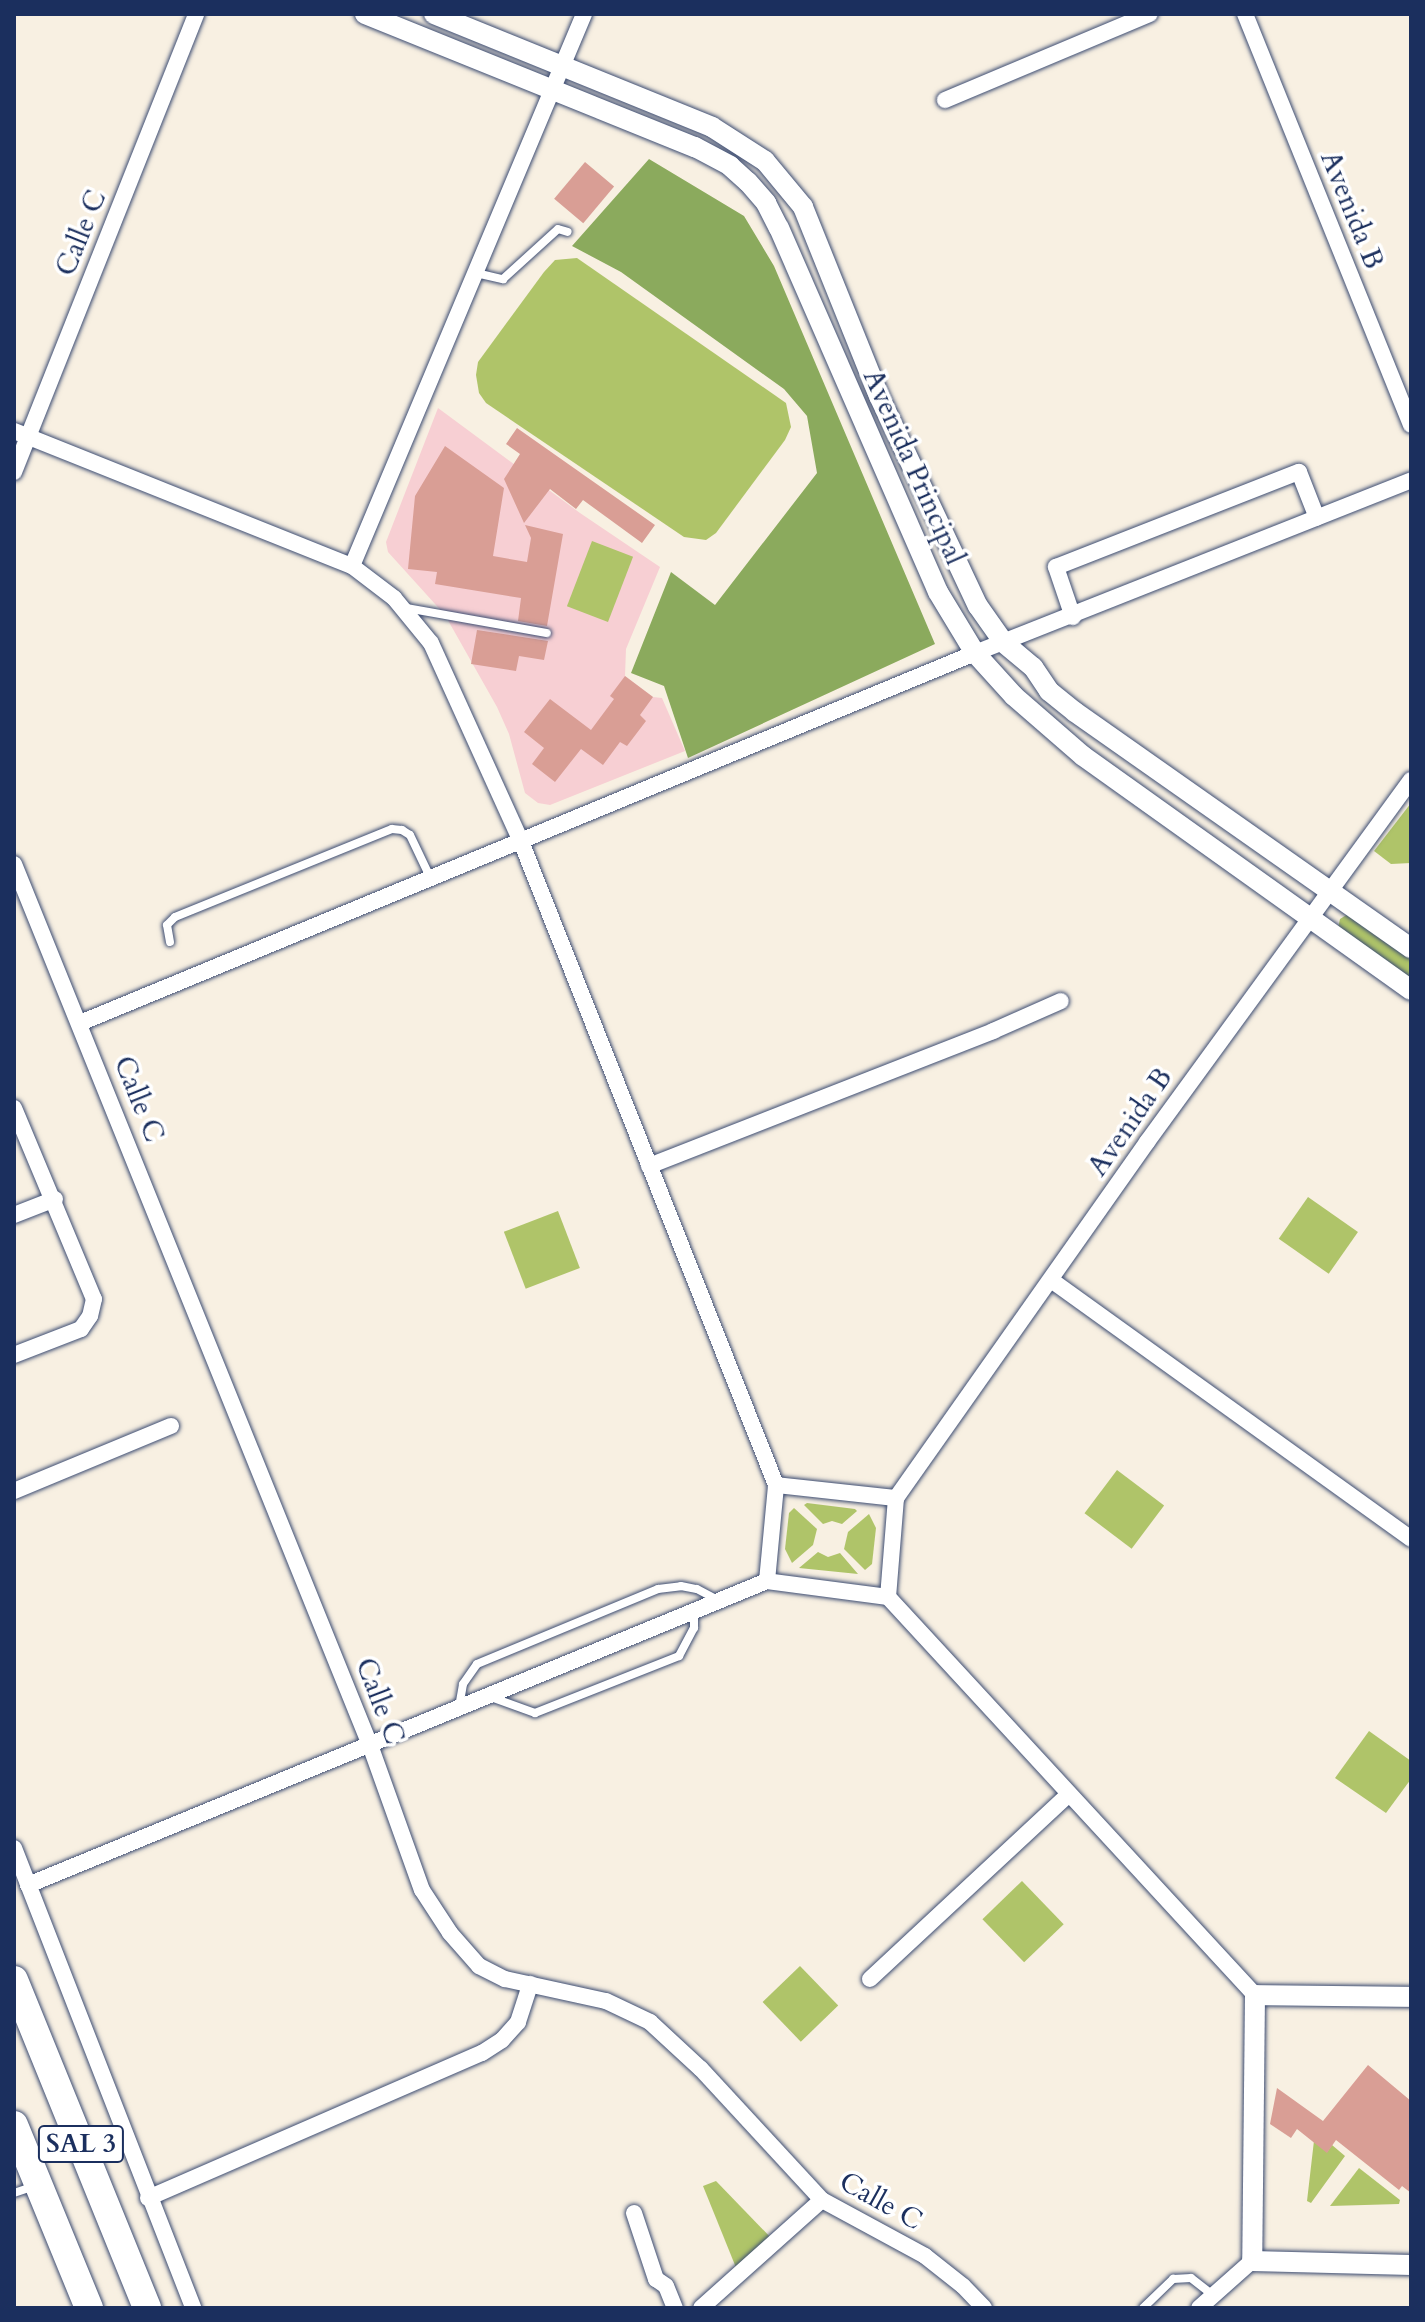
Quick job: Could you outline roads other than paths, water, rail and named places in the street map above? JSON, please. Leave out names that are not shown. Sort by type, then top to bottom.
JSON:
[{"type":"highway","name":"SAL 3","points":[[14,1980],[147,2308]]},
{"type":"highway","points":[[14,2045],[27,2046],[45,2057]]},
{"type":"highway","name":"SAL 3","points":[[14,2125],[26,2189],[89,2308]]},
{"type":"street","name":"Calle C","points":[[14,472],[21,434],[196,14]]},
{"type":"street","name":"Avenida Principal","points":[[365,14],[695,147],[730,166],[766,203],[938,592],[975,653],[1014,696],[1083,756],[1411,990]]},
{"type":"street","name":"Avenida Principal","points":[[434,14],[712,127],[765,161],[803,207],[838,300],[892,424],[978,606],[1004,643],[1026,660],[1049,691],[1075,712],[1411,948]]},
{"type":"street","points":[[352,566],[584,14]]},
{"type":"street","points":[[945,100],[1150,14]]},
{"type":"street","name":"Avenida B","points":[[1245,14],[1411,425]]},
{"type":"street","points":[[21,434],[352,566],[401,607],[431,643],[520,839],[776,1485],[767,1581]]},
{"type":"street","points":[[1073,617],[1056,567],[1299,472],[1317,518]]},
{"type":"street","points":[[80,1023],[975,653],[1073,617],[1411,480]]},
{"type":"street","name":"Avenida B","points":[[896,1498],[1411,780]]},
{"type":"street","name":"Calle C","points":[[14,864],[370,1745],[422,1890],[450,1933],[479,1966],[505,1979],[606,2001],[650,2022],[701,2069],[822,2200],[925,2256],[963,2286],[984,2308]]},
{"type":"street","points":[[649,1166],[993,1031],[1061,1001]]},
{"type":"street","points":[[14,1108],[55,1199],[94,1299],[90,1316],[81,1329],[14,1355]]},
{"type":"street","points":[[14,1215],[55,1199]]},
{"type":"street","points":[[1051,1280],[1411,1539]]},
{"type":"street","points":[[14,1491],[171,1426]]},
{"type":"street","points":[[776,1485],[896,1498],[888,1597]]},
{"type":"street","points":[[28,1885],[767,1581],[888,1597],[1255,1995],[1252,2261]]},
{"type":"street","points":[[870,1979],[1068,1795]]},
{"type":"street","points":[[14,1848],[193,2308]]},
{"type":"street","points":[[148,2198],[482,2053],[502,2040],[518,2022],[530,1984]]},
{"type":"street","points":[[1255,1995],[1411,1997]]},
{"type":"street","points":[[701,2308],[822,2200]]},
{"type":"street","points":[[634,2213],[656,2279],[666,2286],[675,2308]]},
{"type":"street","points":[[1203,2304],[1252,2261],[1411,2265]]},
{"type":"lane","points":[[476,273],[503,279],[558,229],[568,232]]},
{"type":"lane","points":[[401,607],[547,633]]},
{"type":"lane","points":[[170,942],[167,925],[175,917],[392,829],[410,835],[430,877]]},
{"type":"lane","points":[[458,1708],[463,1684],[477,1664],[641,1596],[681,1586],[697,1589],[719,1601]]},
{"type":"lane","points":[[487,1696],[535,1713],[679,1656],[694,1628],[694,1612]]},
{"type":"lane","points":[[1143,2308],[1173,2279],[1191,2278],[1203,2304]]}]
